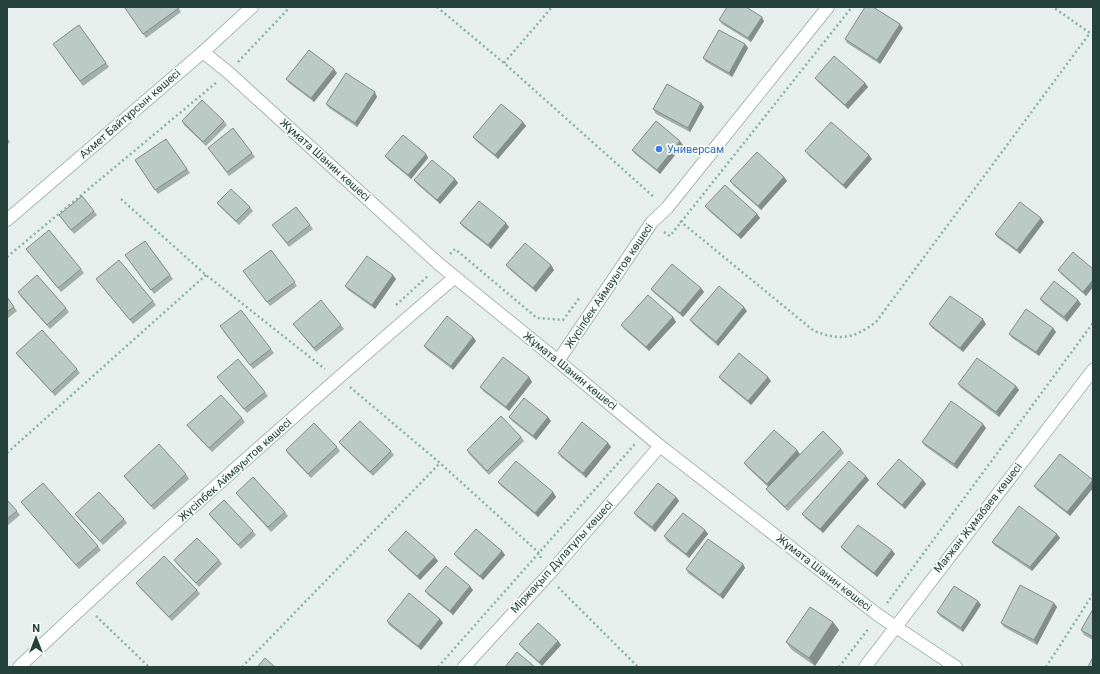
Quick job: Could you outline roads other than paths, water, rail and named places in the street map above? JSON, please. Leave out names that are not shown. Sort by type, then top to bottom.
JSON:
[{"type":"street","name":"Ахмет Байтұрсын көшесі","points":[[7,220],[203,52],[252,7]]},
{"type":"street","name":"Жүсіпбек Аймауытов көшесі","points":[[558,361],[652,222],[667,208],[828,7]]},
{"type":"street","name":"Жұмата Шанин көшесі","points":[[203,52],[229,73],[440,265],[660,446],[894,627],[956,667]]},
{"type":"street","name":"Жүсіпбек Аймауытов көшесі","points":[[19,667],[85,605],[338,377],[455,277]]},
{"type":"street","name":"Мағжан Жұмабаев көшесі","points":[[865,667],[894,627],[1093,370]]},
{"type":"street","name":"Міржақып Дұлатұлы көшесі","points":[[464,667],[550,573],[660,446]]},
{"type":"place","name":"Универсам","points":[[659,149]]}]
